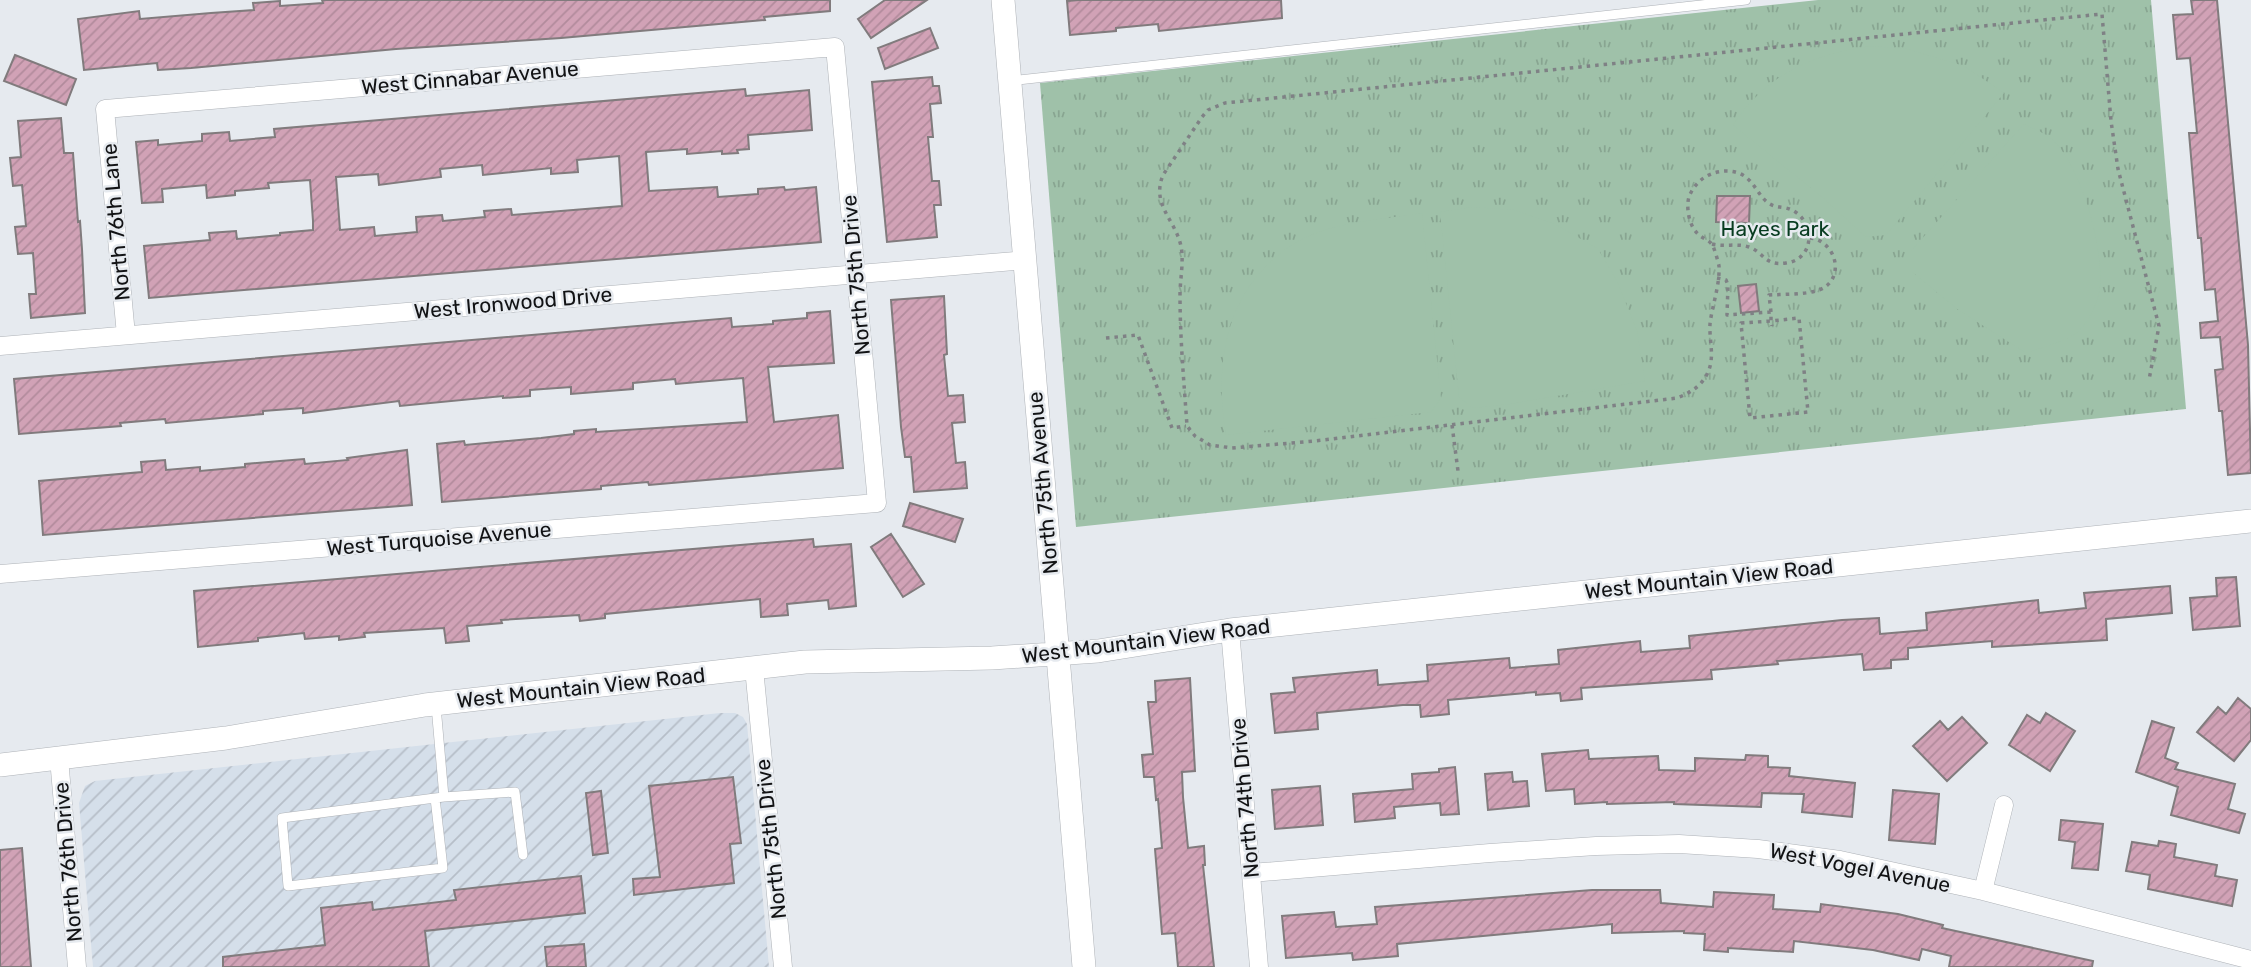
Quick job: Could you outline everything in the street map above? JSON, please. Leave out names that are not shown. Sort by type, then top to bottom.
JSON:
[{"type":"street","name":"North 75th Avenue","points":[[1003,0],[1084,967]]},
{"type":"street","name":"West Cinnabar Avenue","points":[[105,109],[835,47]]},
{"type":"street","name":"North 75th Drive","points":[[835,47],[877,503]]},
{"type":"street","name":"North 76th Lane","points":[[105,109],[126,335]]},
{"type":"street","name":"West Ironwood Drive","points":[[0,346],[1026,260]]},
{"type":"street","name":"West Turquoise Avenue","points":[[0,574],[877,503]]},
{"type":"street","name":"West Mountain View Road","points":[[0,765],[226,738],[436,704],[805,662],[992,658],[1098,651],[1230,630],[2251,521]]},
{"type":"street","name":"North 74th Drive","points":[[1230,630],[1259,967]]},
{"type":"street","name":"North 75th Drive","points":[[754,668],[783,967]]},
{"type":"street","name":"North 76th Drive","points":[[60,758],[77,967]]},
{"type":"street","points":[[1983,891],[2004,805]]},
{"type":"street","name":"West Vogel Avenue","points":[[1251,873],[1490,852],[1679,844],[1758,849],[1840,860],[1983,891],[2251,960]]},
{"type":"lane","points":[[1009,81],[1746,0]]},
{"type":"lane","points":[[436,704],[440,798],[443,868],[288,886],[282,818],[440,798],[515,792],[523,855]]},
{"type":"path","points":[[1712,244],[1719,266],[1710,326],[1712,351],[1709,370],[1691,393],[1677,398],[1232,449],[1210,445],[1195,436],[1187,426],[1180,298],[1182,258],[1174,227],[1158,197],[1158,186],[1202,117],[1214,106],[1742,49],[2102,14],[2118,169],[2159,326],[2148,380]]},
{"type":"path","points":[[1719,172],[1738,173],[1746,177],[1769,204],[1795,211],[1806,222],[1810,238],[1802,256],[1785,263],[1767,261],[1752,248],[1712,244],[1697,234],[1692,226],[1688,199],[1699,181],[1719,172]]},
{"type":"path","points":[[1772,324],[1769,295],[1819,290],[1831,280],[1835,260],[1832,252],[1827,244],[1810,238]]},
{"type":"path","points":[[1717,278],[1726,280],[1728,285],[1727,314],[1771,312]]},
{"type":"path","points":[[1799,318],[1808,412],[1750,418],[1741,323],[1772,324],[1799,318]]},
{"type":"path","points":[[1107,338],[1138,335],[1172,428],[1187,426]]},
{"type":"path","points":[[1452,425],[1458,471]]},
{"type":"shaded area","points":[[735,713],[743,717],[747,724],[769,967],[93,967],[79,803],[85,786],[95,781]]},
{"type":"green space","name":"Hayes Park","points":[[1818,0],[2151,0],[2186,409],[1076,527],[1040,83]]},
{"type":"green space","points":[[1872,46],[1907,49],[1964,66],[2004,93],[1886,235],[1866,237],[1822,197],[1733,125],[1761,92],[1793,69],[1830,55]]},
{"type":"green space","points":[[2024,124],[2053,140],[2073,169],[2094,229],[2100,269],[2098,297],[2080,330],[2063,340],[2026,353],[1957,309],[1911,271],[1911,251]]},
{"type":"green space","points":[[1473,207],[1514,210],[1555,224],[1598,249],[1617,281],[1637,331],[1645,381],[1473,408],[1459,397],[1440,212]]},
{"type":"green space","points":[[1422,213],[1441,398],[1431,412],[1226,435],[1222,407],[1224,352],[1230,326],[1240,302],[1255,279],[1273,259],[1311,235],[1342,225]]},
{"type":"building","points":[[322,0],[830,0],[830,11],[764,17],[765,20],[191,68],[158,70],[157,63],[84,70],[78,19],[139,11],[140,19],[254,10],[253,3],[280,1],[280,6],[323,3]]},
{"type":"building","points":[[885,0],[927,0],[871,38],[858,19]]},
{"type":"building","points":[[1281,0],[1282,18],[1159,31],[1158,24],[1070,35],[1067,1]]},
{"type":"building","points":[[2191,0],[2217,0],[2248,345],[2251,473],[2228,475],[2215,370],[2223,369],[2220,337],[2201,338],[2200,323],[2218,321],[2215,289],[2205,290],[2201,238],[2198,238],[2189,133],[2197,133],[2190,58],[2177,59],[2173,15],[2193,14]]},
{"type":"building","points":[[930,28],[938,48],[885,69],[878,48]]},
{"type":"building","points":[[15,55],[76,79],[66,105],[4,81]]},
{"type":"building","points":[[932,77],[933,86],[939,86],[941,103],[930,104],[933,137],[928,137],[932,181],[939,181],[941,205],[934,205],[937,237],[887,242],[872,82]]},
{"type":"building","points":[[745,89],[746,96],[809,90],[812,130],[748,135],[749,149],[737,150],[738,153],[722,154],[722,151],[687,154],[687,149],[646,152],[649,191],[717,187],[718,197],[758,194],[758,189],[816,187],[821,242],[149,298],[144,246],[210,240],[209,233],[236,231],[237,239],[313,230],[310,180],[268,183],[269,188],[235,191],[235,195],[207,198],[206,185],[162,189],[163,202],[142,203],[136,142],[158,140],[158,145],[202,141],[202,134],[229,132],[230,141],[275,137],[274,129]],"holes":[[[619,156],[622,206],[512,215],[511,209],[484,211],[485,217],[443,221],[442,215],[416,217],[417,232],[375,236],[374,227],[340,230],[336,177],[378,174],[379,185],[441,177],[440,169],[482,165],[483,175],[551,168],[551,174],[578,172],[577,160]]]},
{"type":"building","points":[[61,118],[64,153],[73,153],[85,313],[31,318],[29,294],[36,294],[33,253],[18,254],[15,227],[26,226],[22,185],[13,186],[10,158],[21,157],[18,121]]},
{"type":"building","points":[[1717,196],[1750,196],[1749,223],[1716,222]]},
{"type":"building","points":[[1756,284],[1759,311],[1741,313],[1738,286]]},
{"type":"building","points":[[944,296],[947,354],[944,355],[948,396],[963,395],[965,422],[952,423],[956,463],[965,462],[967,488],[914,492],[911,457],[905,457],[901,427],[891,300]]},
{"type":"building","points":[[830,311],[834,363],[768,367],[774,422],[838,415],[843,468],[649,485],[648,482],[601,486],[601,489],[442,502],[437,444],[464,441],[465,445],[541,438],[596,429],[596,432],[747,422],[743,378],[676,384],[675,379],[633,383],[633,389],[571,394],[571,387],[530,390],[530,396],[400,406],[399,401],[303,413],[303,408],[166,423],[165,419],[120,423],[121,426],[19,434],[14,379],[731,318],[732,327],[773,324],[773,321],[807,318],[807,313]]},
{"type":"building","points":[[407,450],[412,505],[43,535],[39,481],[142,472],[141,462],[165,460],[166,470],[200,467],[200,471],[304,459],[305,464],[348,460],[347,458]]},
{"type":"building","points":[[910,503],[963,519],[955,542],[903,526]]},
{"type":"building","points":[[891,534],[924,584],[903,597],[871,547]]},
{"type":"building","points":[[813,539],[814,547],[851,544],[856,606],[829,609],[828,600],[787,604],[788,615],[761,617],[760,599],[605,614],[605,618],[580,621],[579,615],[501,620],[502,623],[467,626],[469,641],[446,643],[444,628],[364,633],[365,637],[339,640],[339,636],[305,639],[304,633],[198,647],[194,591]]},
{"type":"building","points":[[2236,577],[2240,626],[2193,630],[2190,598],[2217,596],[2216,578]]},
{"type":"building","points":[[2170,586],[2172,613],[2106,619],[2107,640],[1992,647],[1992,641],[1908,648],[1908,659],[1891,660],[1891,668],[1864,670],[1862,654],[1777,661],[1778,664],[1711,670],[1712,679],[1581,688],[1582,699],[1561,701],[1560,693],[1536,695],[1536,692],[1448,700],[1449,714],[1421,717],[1420,705],[1317,713],[1318,729],[1275,733],[1271,694],[1295,692],[1293,678],[1377,670],[1378,685],[1428,681],[1427,665],[1509,658],[1510,668],[1559,664],[1558,650],[1640,641],[1641,652],[1690,648],[1689,636],[1842,620],[1879,618],[1880,634],[1927,630],[1926,613],[2038,600],[2039,613],[2086,608],[2084,593]]},
{"type":"building","points":[[1190,678],[1195,771],[1182,772],[1183,797],[1188,848],[1204,846],[1203,865],[1214,967],[1178,967],[1175,933],[1162,934],[1155,849],[1162,848],[1158,799],[1156,800],[1154,777],[1144,777],[1142,755],[1153,754],[1148,702],[1156,702],[1155,681]]},
{"type":"building","points":[[2238,698],[2251,709],[2251,740],[2234,761],[2197,732],[2218,707],[2226,714]]},
{"type":"building","points":[[2046,713],[2075,731],[2050,771],[2009,745],[2027,715],[2040,723]]},
{"type":"building","points":[[1962,717],[1987,743],[1947,781],[1913,746],[1940,721],[1948,730]]},
{"type":"building","points":[[2152,721],[2174,728],[2165,758],[2178,763],[2175,769],[2235,784],[2228,809],[2245,814],[2239,833],[2171,815],[2178,787],[2136,772]]},
{"type":"building","points":[[1588,750],[1589,759],[1658,756],[1659,770],[1695,771],[1695,758],[1745,760],[1746,755],[1768,756],[1768,767],[1790,768],[1789,776],[1855,783],[1852,817],[1802,812],[1804,794],[1762,793],[1761,807],[1674,802],[1575,804],[1574,789],[1546,791],[1542,754]]},
{"type":"building","points":[[1455,767],[1459,814],[1441,815],[1440,803],[1394,807],[1395,818],[1355,822],[1353,794],[1413,789],[1412,774],[1439,772],[1439,769]]},
{"type":"building","points":[[1512,772],[1513,782],[1527,781],[1529,806],[1488,810],[1485,774]]},
{"type":"building","points":[[733,777],[741,843],[730,844],[734,883],[634,895],[633,879],[660,877],[649,786]]},
{"type":"building","points":[[1320,786],[1323,825],[1275,829],[1272,790]]},
{"type":"building","points":[[1893,790],[1939,794],[1935,844],[1889,840]]},
{"type":"building","points":[[601,791],[608,853],[593,855],[586,793]]},
{"type":"building","points":[[2061,820],[2103,824],[2098,870],[2072,868],[2075,842],[2059,840]]},
{"type":"building","points":[[2159,841],[2176,844],[2174,857],[2217,865],[2215,876],[2237,880],[2232,906],[2148,889],[2150,875],[2126,871],[2132,842],[2158,846]]},
{"type":"building","points":[[22,848],[31,967],[0,967],[0,850]]},
{"type":"building","points":[[581,876],[585,913],[425,931],[429,967],[223,967],[223,957],[325,945],[321,908],[372,902],[373,910],[456,900],[454,890]]},
{"type":"building","points":[[1592,890],[1660,890],[1661,903],[1713,907],[1714,892],[1774,895],[1773,909],[1820,912],[1821,904],[1898,914],[1943,925],[1942,928],[2093,961],[2092,967],[1949,967],[1951,956],[1922,949],[1919,960],[1873,950],[1794,941],[1793,952],[1728,948],[1728,952],[1704,950],[1705,934],[1684,931],[1612,933],[1612,924],[1397,944],[1398,956],[1353,960],[1352,953],[1286,958],[1282,916],[1334,912],[1336,927],[1377,924],[1375,907]]},
{"type":"building","points":[[584,944],[586,967],[547,967],[545,947]]}]
